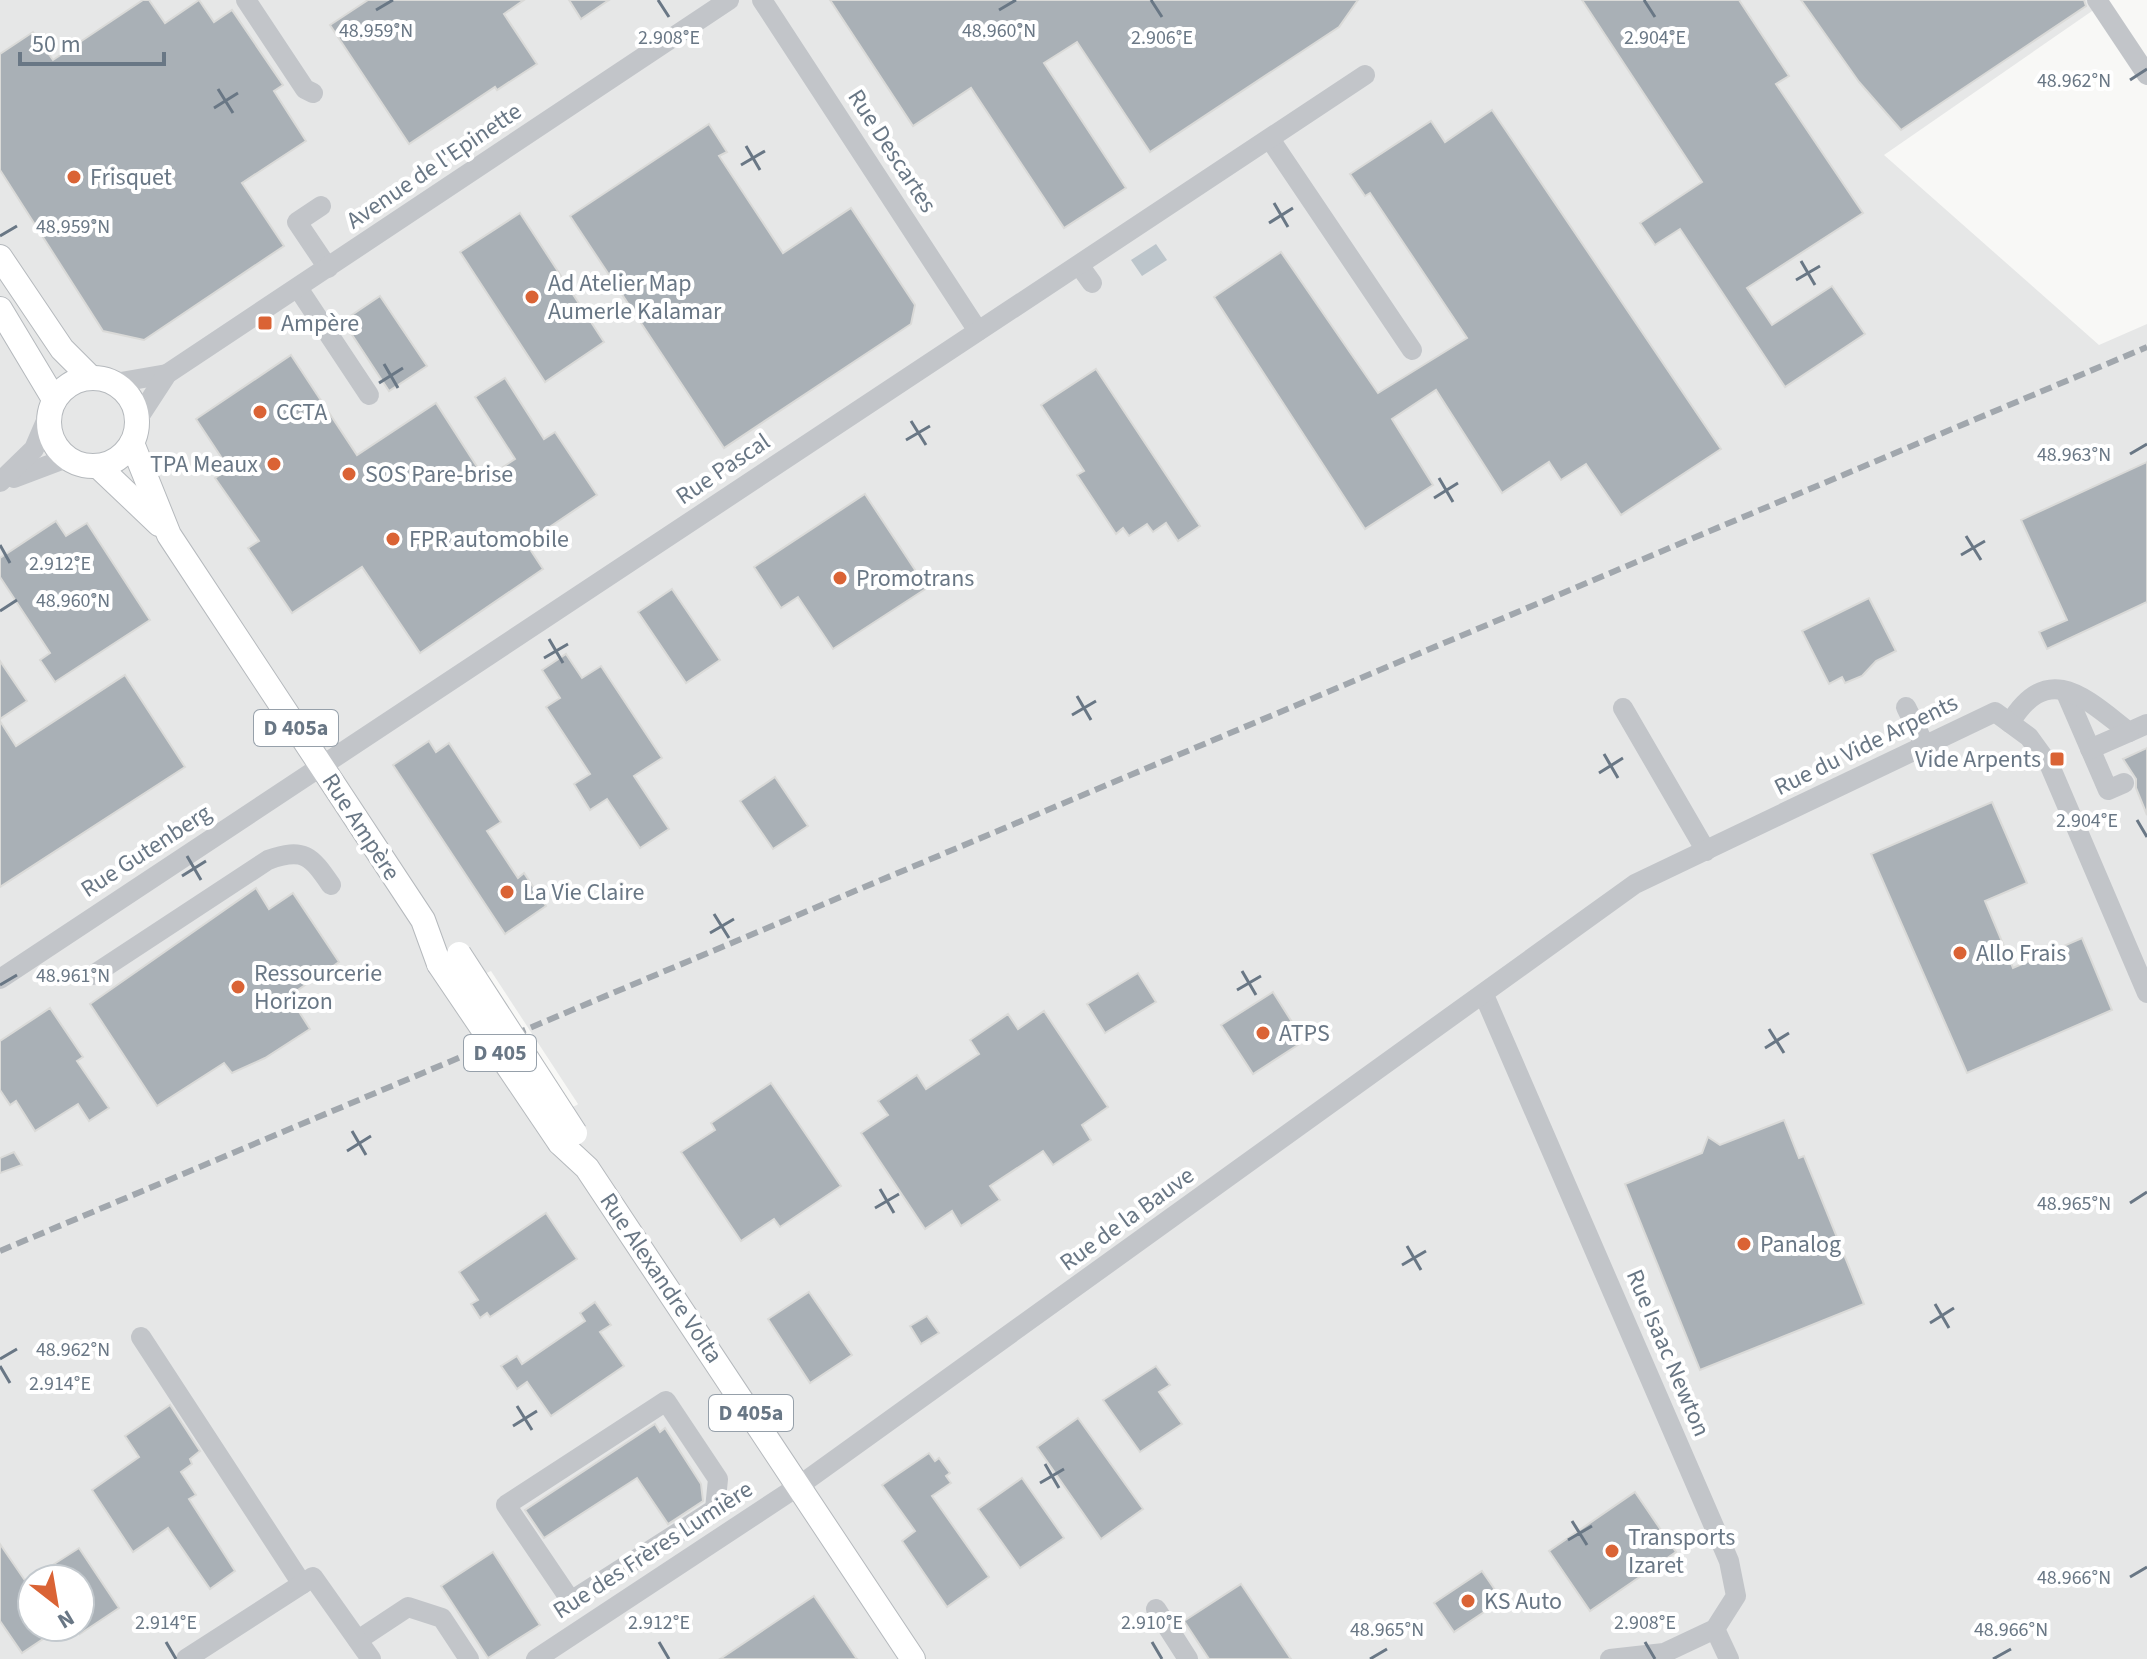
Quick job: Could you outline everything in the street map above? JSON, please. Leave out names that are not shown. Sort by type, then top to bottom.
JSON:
[{"type":"main road","points":[[0,257],[72,363],[90,377],[115,383],[130,398],[135,431],[112,462],[98,466],[67,458],[51,439],[52,407],[0,309]]},
{"type":"main road","points":[[52,407],[64,388],[90,377]]},
{"type":"main road","name":"Rue Ampère","points":[[135,431],[169,535]]},
{"type":"main road","name":"Rue Ampère","points":[[98,466],[169,535],[449,959]]},
{"type":"main road","name":"D 405","points":[[449,959],[568,1138]]},
{"type":"main road","name":"Rue Alexandre Volta","points":[[568,1138],[913,1659]]},
{"type":"street","points":[[246,0],[305,89],[313,93]]},
{"type":"street","name":"Avenue de l'Epinette","points":[[115,383],[167,374],[729,0]]},
{"type":"street","name":"Rue Descartes","points":[[762,0],[978,331]]},
{"type":"street","points":[[2097,0],[2147,75]]},
{"type":"street","name":"Rue Pascal","points":[[321,766],[1365,75]]},
{"type":"street","points":[[1270,139],[1412,350]]},
{"type":"street","points":[[321,206],[297,222],[328,268]]},
{"type":"street","points":[[1079,265],[1092,283]]},
{"type":"street","points":[[298,288],[369,395]]},
{"type":"street","name":"Avenue de l'Epinette","points":[[135,431],[167,374]]},
{"type":"street","points":[[0,484],[34,449],[52,407]]},
{"type":"street","points":[[0,484],[42,465],[67,458]]},
{"type":"street","points":[[2138,728],[2078,694],[2047,688],[2025,698],[2010,723],[2029,737],[2050,766],[2147,993]]},
{"type":"street","points":[[2066,693],[2108,790],[2124,783]]},
{"type":"street","points":[[1906,707],[1925,746]]},
{"type":"street","points":[[1623,708],[1706,851]]},
{"type":"street","name":"Rue du Vide Arpents","points":[[1484,995],[1635,884],[1995,712],[2010,723]]},
{"type":"street","points":[[2090,749],[2138,728]]},
{"type":"street","name":"Rue Gutenberg","points":[[0,979],[321,766]]},
{"type":"street","points":[[93,975],[268,860],[287,853],[305,855],[316,863],[331,885]]},
{"type":"street","name":"Rue de la Bauve","points":[[800,1485],[1484,995]]},
{"type":"street","name":"Rue Isaac Newton","points":[[1484,995],[1729,1561],[1736,1596],[1715,1629]]},
{"type":"street","points":[[141,1337],[302,1584]]},
{"type":"street","points":[[666,1401],[718,1479],[715,1509],[630,1564],[571,1601],[506,1505],[666,1401]]},
{"type":"street","name":"Rue des Frères Lumière","points":[[536,1659],[800,1485]]},
{"type":"street","points":[[630,1564],[645,1587]]},
{"type":"street","points":[[186,1659],[313,1577],[371,1659]]},
{"type":"street","points":[[358,1640],[408,1607],[442,1618],[469,1659]]},
{"type":"street","points":[[1156,1609],[1188,1659]]},
{"type":"street","points":[[1610,1659],[1664,1653],[1715,1629],[1729,1659]]},
{"type":"shaded area","points":[[0,0],[2108,0],[1884,155],[2099,345],[2147,324],[2147,1659],[0,1659]],"holes":[[[491,971],[578,1104],[535,1123],[446,991]]]},
{"type":"shaded area","points":[[1156,244],[1167,260],[1142,276],[1131,260]]},
{"type":"building","name":"Frisquet","points":[[143,0],[149,0],[165,23],[199,0],[214,22],[232,10],[283,85],[274,91],[306,141],[242,183],[284,246],[144,340],[103,331],[0,170],[0,54],[33,32],[53,60]]},
{"type":"building","points":[[368,0],[524,0],[504,14],[537,64],[497,90],[495,87],[409,144],[330,25]]},
{"type":"building","points":[[569,0],[609,0],[581,19]]},
{"type":"building","points":[[830,0],[1358,0],[1339,27],[1150,152],[1077,42],[1044,63],[1126,188],[1064,228],[971,88],[913,126]]},
{"type":"building","points":[[1582,0],[1739,0],[1789,76],[1776,84],[1863,213],[1747,288],[1772,325],[1832,286],[1865,334],[1785,387],[1680,229],[1655,245],[1640,223],[1702,182]]},
{"type":"building","points":[[1801,0],[2084,0],[2086,6],[1901,130],[1859,82]]},
{"type":"building","points":[[1492,110],[1721,449],[1621,515],[1586,464],[1561,480],[1549,462],[1502,493],[1436,390],[1392,419],[1433,485],[1365,529],[1214,297],[1281,252],[1378,393],[1467,338],[1370,193],[1365,196],[1350,174],[1431,121],[1445,142]]},
{"type":"building","points":[[709,124],[727,152],[719,156],[783,253],[851,208],[915,305],[911,324],[724,448],[570,216]]},
{"type":"building","name":"Ad Atelier Map Aumerle Kalamar","points":[[520,213],[604,342],[545,382],[460,252]]},
{"type":"building","points":[[380,296],[427,366],[389,391],[343,321]]},
{"type":"building","points":[[291,355],[357,455],[436,403],[485,479],[515,459],[475,397],[505,378],[544,439],[555,432],[597,495],[526,543],[543,569],[420,653],[362,567],[292,613],[248,548],[259,541],[215,478],[229,469],[196,419]]},
{"type":"building","points":[[1096,369],[1200,526],[1178,541],[1166,523],[1153,532],[1147,524],[1129,536],[1123,528],[1116,534],[1077,475],[1084,471],[1041,405]]},
{"type":"building","points":[[2147,462],[2147,602],[2047,649],[2039,632],[2067,620],[2021,520]]},
{"type":"building","name":"Promotrans","points":[[865,494],[927,588],[833,649],[798,597],[781,608],[754,567]]},
{"type":"building","points":[[56,521],[66,536],[87,523],[150,620],[55,682],[40,660],[50,653],[0,577],[0,558]]},
{"type":"building","points":[[672,589],[720,660],[686,683],[638,612]]},
{"type":"building","points":[[1869,598],[1896,651],[1876,661],[1862,676],[1845,683],[1842,677],[1829,684],[1802,631]]},
{"type":"building","points":[[566,654],[582,678],[601,666],[662,758],[634,776],[669,829],[640,848],[607,799],[590,810],[574,784],[590,774],[546,707],[560,698],[542,670]]},
{"type":"building","points":[[0,661],[27,701],[0,719]]},
{"type":"building","points":[[125,675],[185,767],[0,887],[0,721],[16,746]]},
{"type":"building","points":[[429,741],[436,752],[449,743],[501,822],[487,831],[518,878],[524,873],[546,906],[505,934],[393,765]]},
{"type":"building","points":[[2147,748],[2147,815],[2136,788],[2136,779],[2123,759]]},
{"type":"building","points":[[775,777],[808,826],[773,849],[740,801]]},
{"type":"building","name":"Allo Frais","points":[[1992,802],[2027,883],[1985,901],[2013,968],[2082,938],[2112,1010],[1967,1073],[1871,854]]},
{"type":"building","name":"Ressourcerie Horizon","points":[[256,888],[269,909],[293,893],[339,962],[289,996],[310,1029],[265,1058],[232,1073],[224,1063],[157,1106],[90,1004]]},
{"type":"building","points":[[1138,973],[1156,1002],[1105,1033],[1087,1004]]},
{"type":"building","name":"ATPS","points":[[1273,992],[1304,1041],[1253,1074],[1221,1025]]},
{"type":"building","points":[[50,1008],[83,1057],[77,1061],[109,1108],[89,1121],[78,1104],[35,1131],[16,1101],[10,1105],[0,1090],[0,1041]]},
{"type":"building","points":[[1044,1011],[1108,1107],[1082,1125],[1091,1140],[1053,1165],[1043,1151],[990,1186],[1000,1200],[961,1226],[952,1211],[925,1229],[861,1133],[888,1115],[878,1101],[917,1075],[926,1089],[979,1054],[970,1040],[1008,1014],[1018,1029]]},
{"type":"building","points":[[771,1083],[841,1186],[780,1227],[774,1219],[741,1241],[681,1152],[715,1130],[711,1123]]},
{"type":"building","name":"Panalog","points":[[1784,1120],[1799,1158],[1804,1156],[1864,1304],[1700,1370],[1625,1184],[1702,1153],[1708,1137],[1720,1145]]},
{"type":"building","points":[[14,1152],[22,1165],[0,1173],[0,1158]]},
{"type":"building","points":[[546,1213],[577,1259],[490,1317],[487,1313],[480,1318],[471,1304],[478,1300],[459,1272]]},
{"type":"building","points":[[809,1292],[852,1355],[810,1383],[768,1319]]},
{"type":"building","points":[[595,1302],[611,1325],[600,1332],[624,1366],[551,1416],[527,1382],[517,1389],[501,1366],[517,1356],[522,1364],[585,1321],[580,1313]]},
{"type":"building","points":[[927,1316],[939,1333],[921,1344],[910,1326]]},
{"type":"building","points":[[1156,1366],[1170,1385],[1159,1392],[1182,1424],[1140,1452],[1103,1400]]},
{"type":"building","points":[[170,1405],[200,1451],[190,1459],[192,1464],[181,1472],[196,1495],[189,1499],[235,1571],[210,1589],[168,1528],[133,1552],[92,1490],[139,1457],[125,1436]]},
{"type":"building","points":[[1078,1418],[1143,1509],[1101,1539],[1037,1447]]},
{"type":"building","points":[[655,1424],[660,1432],[665,1428],[701,1484],[703,1501],[668,1524],[637,1478],[544,1538],[525,1510]]},
{"type":"building","points":[[929,1453],[935,1461],[939,1458],[950,1473],[946,1476],[951,1483],[932,1496],[989,1577],[947,1607],[902,1541],[915,1531],[882,1485]]},
{"type":"building","points":[[1022,1478],[1064,1538],[1020,1568],[978,1509]]},
{"type":"building","name":"Transports Izaret","points":[[1635,1492],[1676,1552],[1590,1611],[1549,1551]]},
{"type":"building","points":[[0,1544],[16,1567],[16,1643],[37,1643],[22,1653],[0,1621]]},
{"type":"building","points":[[79,1548],[89,1563],[56,1563]]},
{"type":"building","points":[[493,1552],[540,1625],[488,1658],[441,1586]]},
{"type":"building","name":"KS Auto","points":[[1482,1571],[1502,1600],[1454,1632],[1434,1603]]},
{"type":"building","points":[[96,1574],[119,1608],[96,1623]]},
{"type":"building","points":[[1241,1584],[1291,1659],[1209,1659],[1184,1621]]},
{"type":"building","points":[[814,1596],[857,1659],[720,1659]]},
{"type":"railway","points":[[0,1251],[2147,347]]},
{"type":"place","name":"Frisquet","points":[[74,177]]},
{"type":"place","name":"Ad Atelier Map Aumerle Kalamar","points":[[532,297]]},
{"type":"place","name":"Ampère","points":[[265,323]]},
{"type":"place","name":"CCTA","points":[[260,412]]},
{"type":"place","name":"TPA Meaux","points":[[274,464]]},
{"type":"place","name":"SOS Pare-brise","points":[[349,474]]},
{"type":"place","name":"FPR automobile","points":[[393,539]]},
{"type":"place","name":"Promotrans","points":[[840,578]]},
{"type":"place","name":"Vide Arpents","points":[[2057,759]]},
{"type":"place","name":"La Vie Claire","points":[[507,892]]},
{"type":"place","name":"Allo Frais","points":[[1960,953]]},
{"type":"place","name":"Ressourcerie Horizon","points":[[238,987]]},
{"type":"place","name":"ATPS","points":[[1263,1033]]},
{"type":"place","name":"Panalog","points":[[1744,1244]]},
{"type":"place","name":"Transports Izaret","points":[[1612,1551]]},
{"type":"place","name":"KS Auto","points":[[1468,1601]]}]
